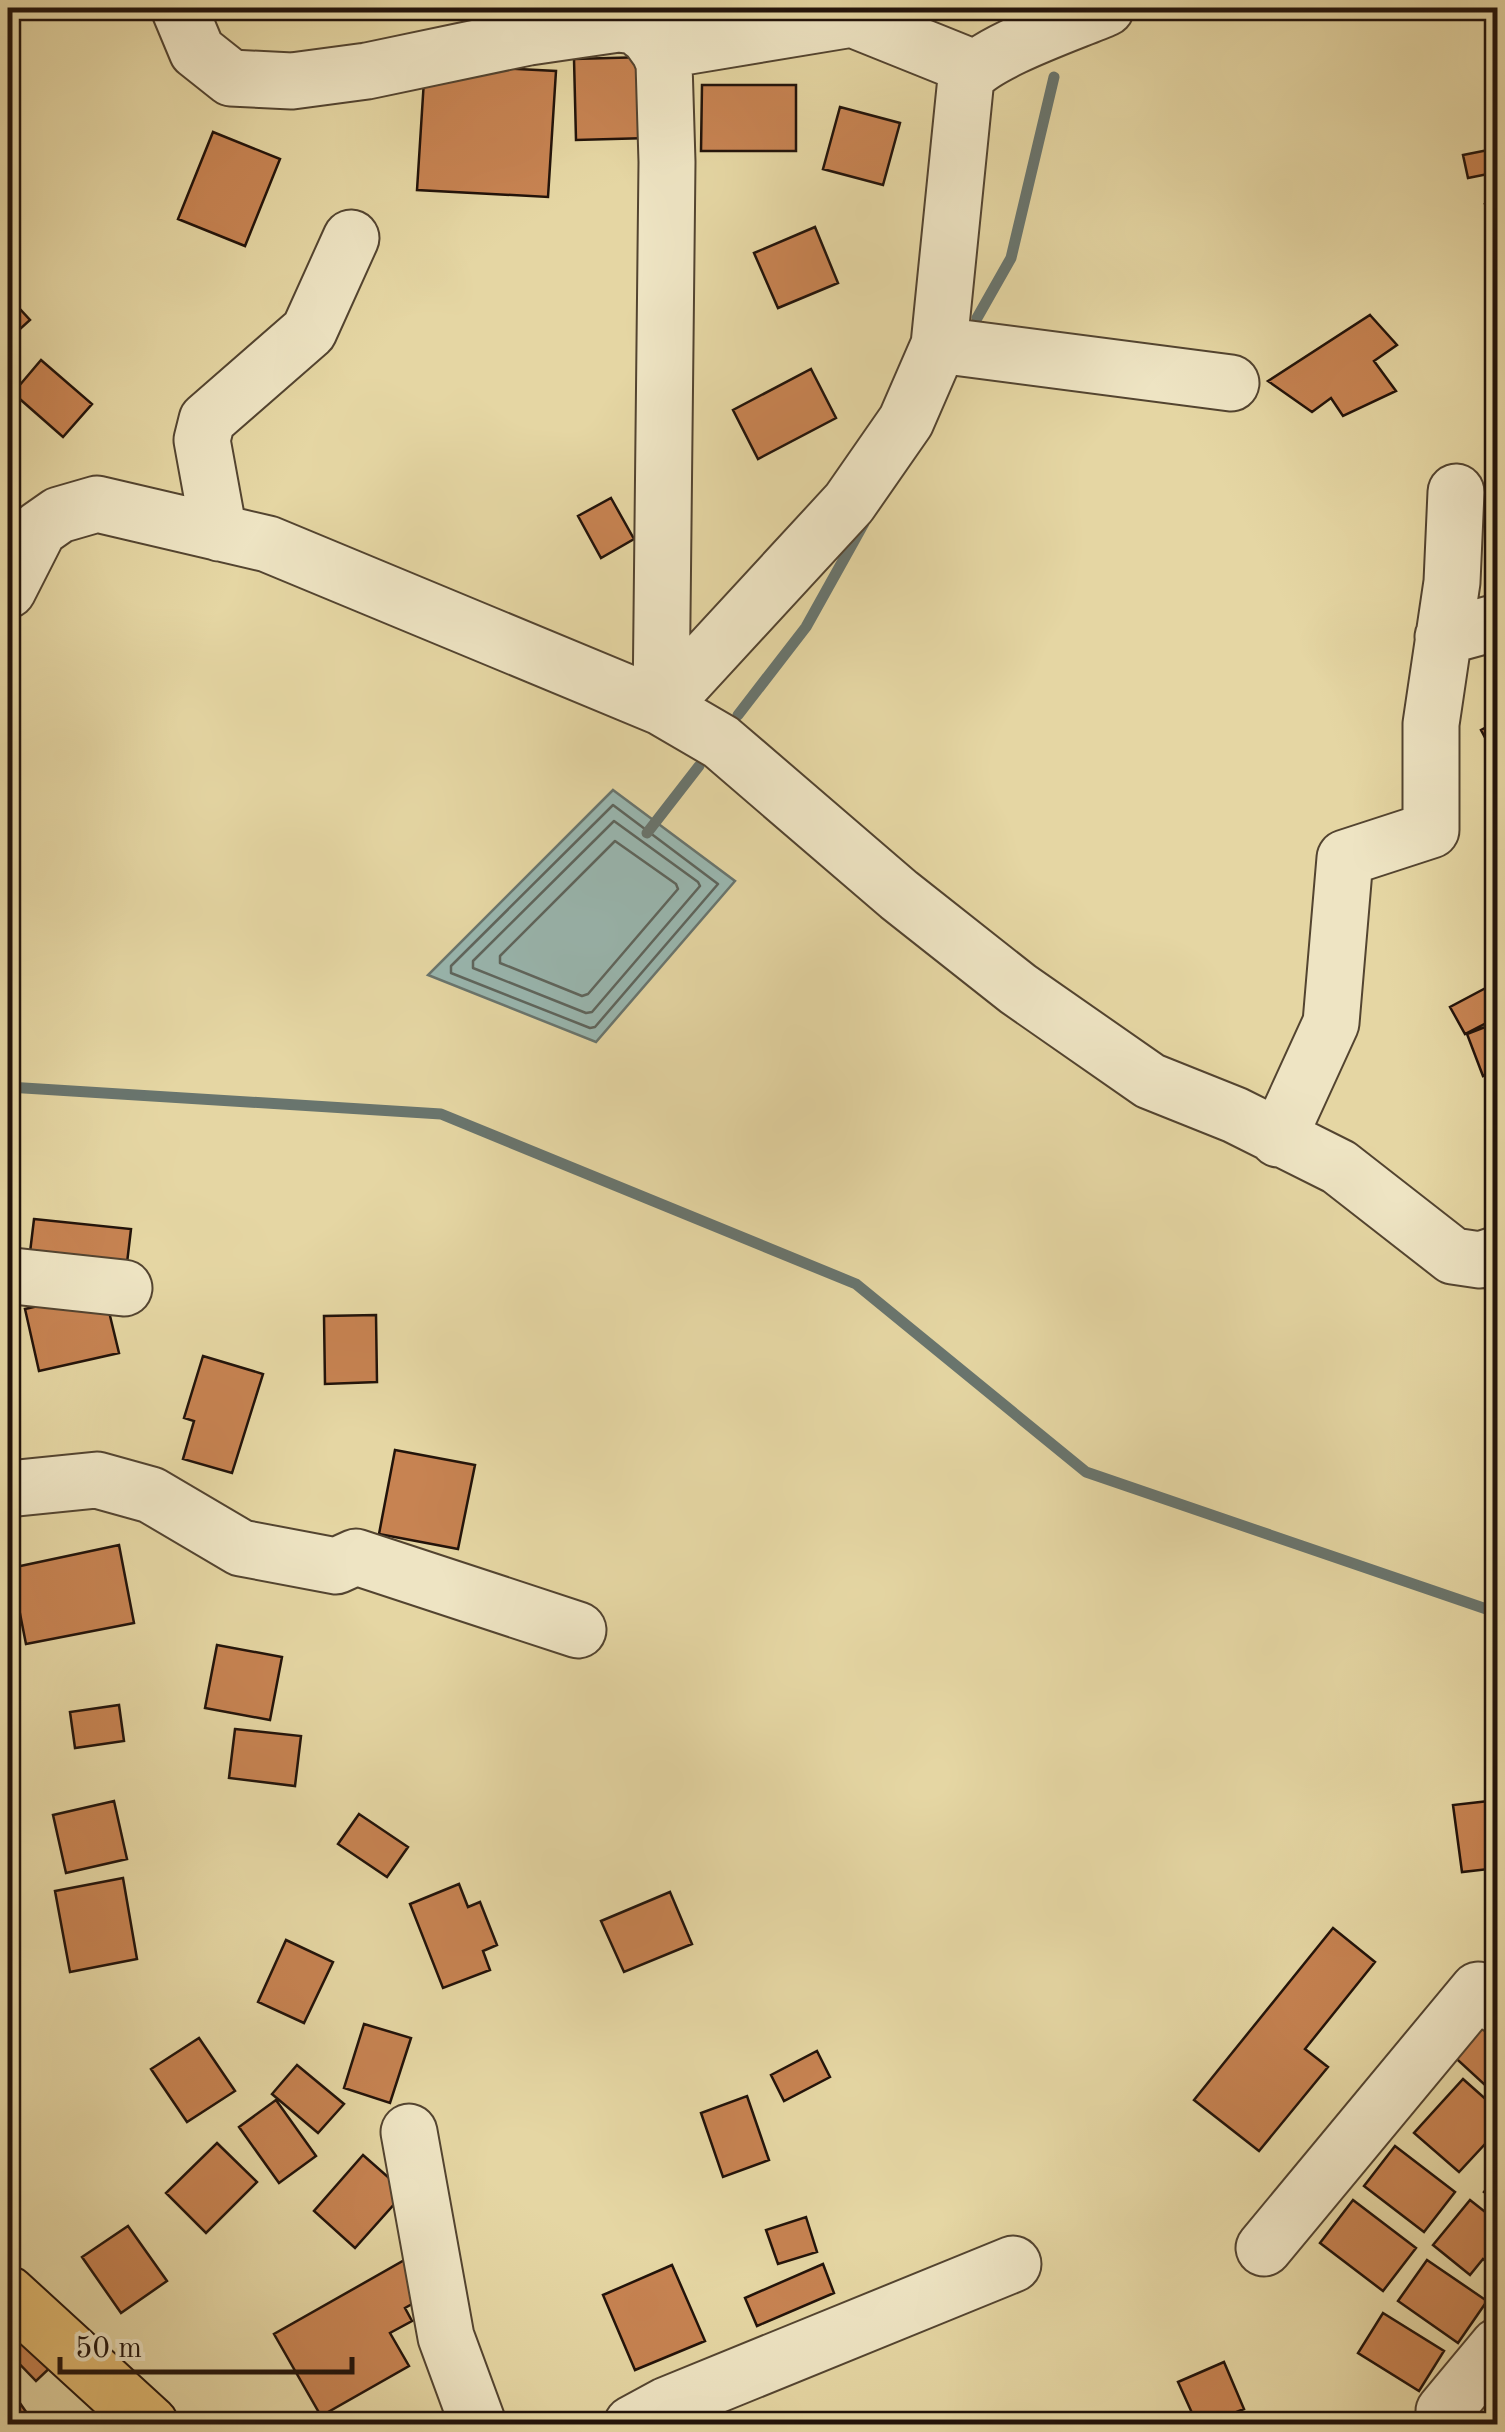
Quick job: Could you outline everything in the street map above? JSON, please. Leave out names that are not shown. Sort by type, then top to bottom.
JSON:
[{"type":"main road","points":[[8,2294],[150,2424]]},
{"type":"street","points":[[179,8],[197,51],[230,78],[292,82],[618,24],[635,26],[660,50],[664,64],[667,162],[661,707]]},
{"type":"street","points":[[661,707],[849,503],[906,421],[939,345],[966,78],[974,68],[996,55],[1106,8]]},
{"type":"street","points":[[660,50],[852,19],[974,68]]},
{"type":"street","points":[[219,533],[202,440],[207,420],[309,330],[351,238]]},
{"type":"street","points":[[939,345],[1231,383]]},
{"type":"street","points":[[1278,1139],[1331,1023],[1345,858],[1430,830],[1431,724],[1452,582],[1456,492]]},
{"type":"street","points":[[8,590],[39,529],[76,508],[98,504],[268,544],[661,707],[721,742],[899,896],[1018,989],[1150,1081],[1235,1115],[1339,1166],[1453,1256],[1492,1270]]},
{"type":"street","points":[[1444,637],[1498,622]]},
{"type":"street","points":[[8,1278],[124,1288]]},
{"type":"street","points":[[8,1489],[97,1480],[151,1495],[241,1548],[336,1566],[356,1557],[578,1630]]},
{"type":"street","points":[[1264,2248],[1491,1988]]},
{"type":"street","points":[[409,2132],[446,2336],[478,2424]]},
{"type":"street","points":[[632,2424],[667,2405],[1013,2264]]},
{"type":"street","points":[[1444,2411],[1498,2346]]},
{"type":"water","points":[[613,790],[735,881],[596,1042],[428,975]]},
{"type":"building","points":[[646,57],[649,138],[576,140],[574,59]]},
{"type":"building","points":[[425,64],[556,71],[548,197],[417,190]]},
{"type":"building","points":[[702,85],[796,85],[796,151],[701,151]]},
{"type":"building","points":[[840,107],[900,123],[883,185],[823,169]]},
{"type":"building","points":[[213,132],[280,159],[245,246],[178,219]]},
{"type":"building","points":[[1498,148],[1498,172],[1468,178],[1463,155]]},
{"type":"building","points":[[1498,197],[1498,227],[1485,204]]},
{"type":"building","points":[[815,227],[838,283],[778,308],[754,253]]},
{"type":"building","points":[[8,296],[30,320],[8,340]]},
{"type":"building","points":[[1370,315],[1397,345],[1374,361],[1396,391],[1343,416],[1331,398],[1312,412],[1268,381]]},
{"type":"building","points":[[41,360],[92,404],[63,437],[13,393]]},
{"type":"building","points":[[811,369],[836,418],[758,459],[733,410]]},
{"type":"building","points":[[611,498],[634,539],[601,558],[578,516]]},
{"type":"building","points":[[1498,721],[1498,762],[1481,730]]},
{"type":"building","points":[[1497,982],[1498,1017],[1465,1034],[1450,1007]]},
{"type":"building","points":[[1498,1022],[1498,1070],[1483,1076],[1467,1034]]},
{"type":"building","points":[[34,1219],[131,1229],[125,1280],[28,1269]]},
{"type":"building","points":[[104,1291],[119,1353],[39,1371],[25,1309]]},
{"type":"building","points":[[376,1315],[377,1382],[325,1384],[324,1316]]},
{"type":"building","points":[[203,1356],[263,1374],[232,1473],[183,1459],[194,1421],[184,1418]]},
{"type":"building","points":[[395,1450],[475,1465],[458,1549],[379,1534]]},
{"type":"building","points":[[119,1545],[134,1623],[26,1644],[11,1568]]},
{"type":"building","points":[[217,1645],[282,1657],[270,1720],[205,1708]]},
{"type":"building","points":[[119,1705],[124,1741],[75,1748],[70,1712]]},
{"type":"building","points":[[235,1729],[301,1736],[295,1786],[229,1778]]},
{"type":"building","points":[[16,1799],[19,1839],[8,1840],[8,1800]]},
{"type":"building","points":[[1498,1800],[1498,1868],[1462,1872],[1453,1805]]},
{"type":"building","points":[[114,1801],[127,1859],[66,1873],[53,1815]]},
{"type":"building","points":[[359,1814],[408,1847],[387,1877],[338,1844]]},
{"type":"building","points":[[123,1878],[137,1959],[70,1972],[55,1891]]},
{"type":"building","points":[[459,1884],[468,1907],[480,1902],[497,1945],[483,1951],[490,1970],[443,1988],[410,1904]]},
{"type":"building","points":[[670,1892],[692,1944],[624,1972],[601,1921]]},
{"type":"building","points":[[1333,1928],[1375,1962],[1305,2049],[1328,2067],[1259,2151],[1194,2100]]},
{"type":"building","points":[[286,1940],[333,1962],[304,2023],[258,2002]]},
{"type":"building","points":[[1487,2010],[1498,2019],[1498,2097],[1448,2051]]},
{"type":"building","points":[[364,2024],[411,2038],[390,2103],[344,2088]]},
{"type":"building","points":[[199,2038],[235,2091],[187,2122],[151,2069]]},
{"type":"building","points":[[817,2051],[830,2077],[784,2101],[771,2075]]},
{"type":"building","points":[[297,2065],[344,2104],[318,2133],[272,2094]]},
{"type":"building","points":[[1463,2079],[1498,2110],[1498,2130],[1459,2172],[1414,2133]]},
{"type":"building","points":[[747,2096],[769,2160],[723,2177],[701,2113]]},
{"type":"building","points":[[276,2100],[316,2156],[279,2183],[239,2127]]},
{"type":"building","points":[[217,2143],[257,2182],[206,2233],[166,2193]]},
{"type":"building","points":[[1395,2146],[1455,2192],[1424,2232],[1364,2186]]},
{"type":"building","points":[[363,2155],[405,2192],[355,2248],[314,2211]]},
{"type":"building","points":[[1498,2174],[1498,2202],[1484,2192]]},
{"type":"building","points":[[1353,2200],[1416,2248],[1383,2291],[1320,2243]]},
{"type":"building","points":[[1470,2200],[1498,2222],[1498,2271],[1483,2259],[1470,2275],[1433,2245]]},
{"type":"building","points":[[806,2217],[817,2252],[778,2264],[766,2230]]},
{"type":"building","points":[[128,2226],[167,2281],[121,2313],[82,2257]]},
{"type":"building","points":[[408,2258],[428,2295],[405,2308],[412,2321],[390,2333],[409,2366],[321,2416],[274,2334]]},
{"type":"building","points":[[1427,2260],[1487,2301],[1458,2343],[1398,2301]]},
{"type":"building","points":[[823,2264],[834,2293],[757,2326],[745,2298]]},
{"type":"building","points":[[672,2265],[705,2341],[635,2370],[603,2295]]},
{"type":"building","points":[[1383,2313],[1444,2351],[1419,2391],[1358,2353]]},
{"type":"building","points":[[26,2334],[55,2363],[36,2381],[8,2352]]},
{"type":"building","points":[[1224,2362],[1244,2409],[1207,2424],[1197,2424],[1178,2382]]},
{"type":"building","points":[[8,2386],[31,2419],[23,2424],[8,2424]]},
{"type":"waterway","points":[[977,318],[1011,258],[1054,77]]},
{"type":"waterway","points":[[738,715],[806,627],[864,523]]},
{"type":"waterway","points":[[647,833],[699,766]]},
{"type":"waterway","points":[[8,1087],[441,1114],[856,1284],[1086,1472],[1498,1613]]}]
